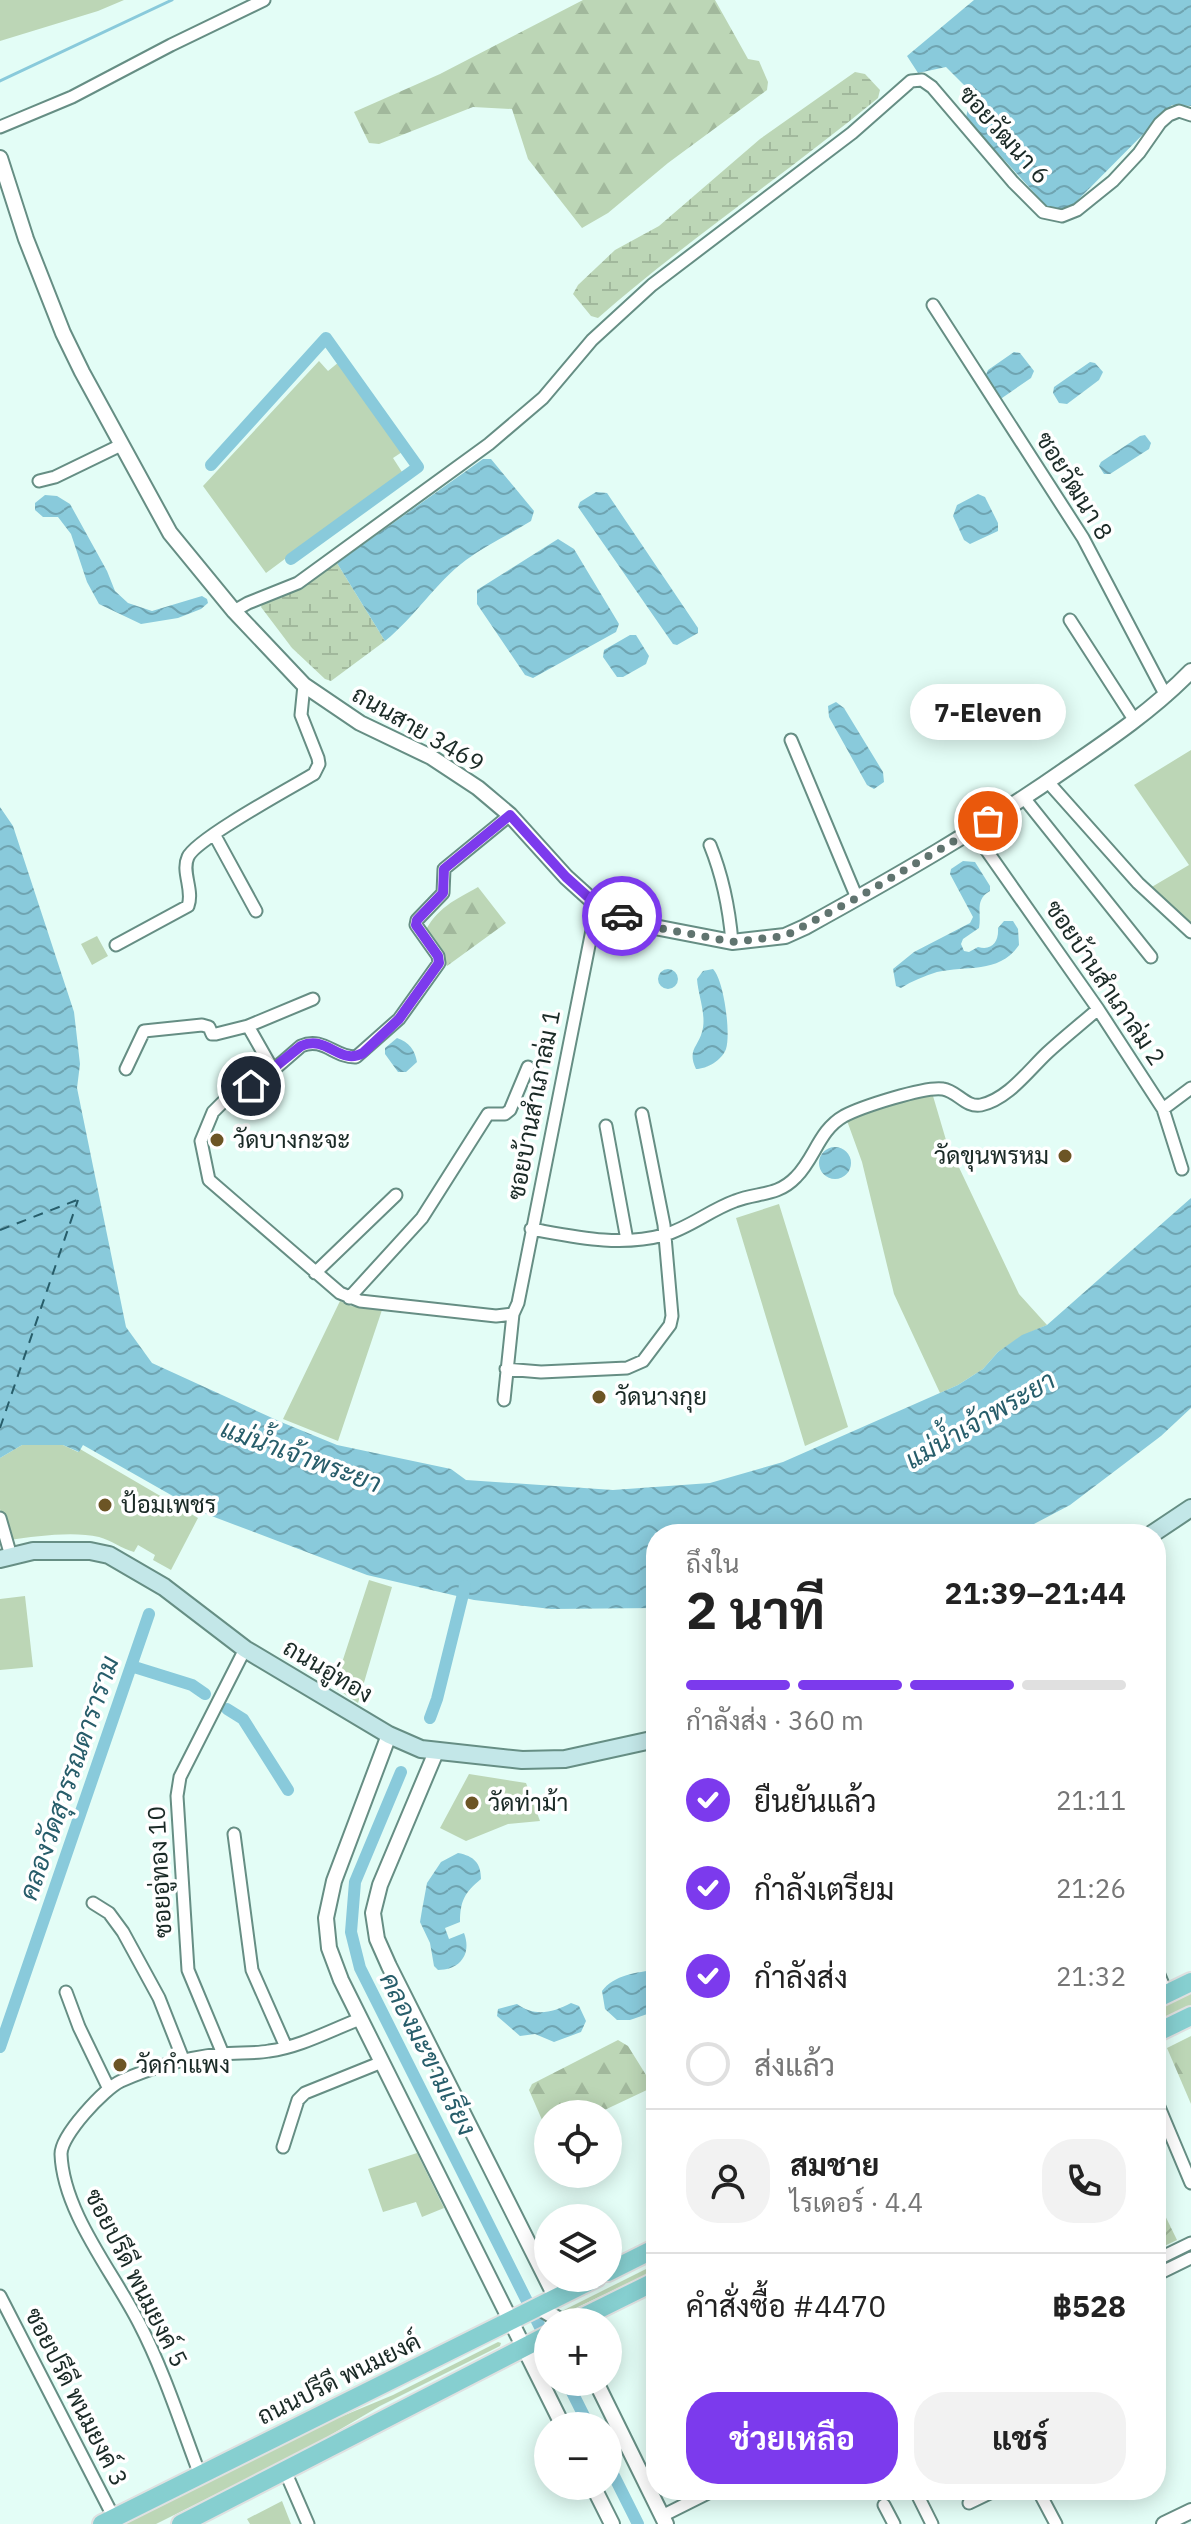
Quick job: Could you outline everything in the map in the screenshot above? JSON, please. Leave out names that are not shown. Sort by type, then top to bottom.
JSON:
[{"type":"main road","points":[[1166,1525],[1191,1508]]},
{"type":"main road","name":"ถนนอู่ทอง","points":[[5,1558],[33,1551],[62,1550],[109,1555],[164,1587],[245,1649],[389,1735],[421,1749],[522,1760],[565,1759],[646,1741]]},
{"type":"main road","points":[[1166,1995],[1191,1982]]},
{"type":"main road","points":[[1166,2028],[1191,2016]]},
{"type":"main road","points":[[622,2265],[646,2253]]},
{"type":"main road","points":[[601,2308],[646,2286]]},
{"type":"main road","name":"ถนนปรีดี พนมยงค์","points":[[106,2522],[571,2292]]},
{"type":"main road","points":[[181,2524],[534,2342]]},
{"type":"street","points":[[0,127],[72,97],[264,0]]},
{"type":"street","name":"ซอยวัฒนา 6","points":[[234,611],[298,583],[489,444],[543,398],[592,340],[652,285],[852,133],[911,81],[922,80],[932,87],[1013,182],[1043,212],[1062,216],[1077,210],[1113,181],[1169,115],[1179,111],[1191,115]]},
{"type":"street","name":"ถนนสาย 3469","points":[[0,158],[26,239],[63,333],[170,533],[234,611],[304,685],[360,723],[448,767],[478,788],[510,815],[566,877],[597,905],[639,924],[732,942],[785,936],[857,898],[1024,798],[1135,721],[1191,671]]},
{"type":"street","name":"ซอยวัฒนา 8","points":[[933,305],[1083,538],[1166,696]]},
{"type":"street","points":[[39,481],[55,477],[121,445]]},
{"type":"street","points":[[1070,620],[1135,721]]},
{"type":"street","points":[[116,945],[188,906],[191,898],[186,859],[190,853],[214,834],[314,774],[319,764],[318,758],[301,715],[304,685]]},
{"type":"street","points":[[791,740],[857,898]]},
{"type":"street","points":[[1048,782],[1138,883],[1191,932]]},
{"type":"street","points":[[1024,798],[1151,957]]},
{"type":"street","points":[[510,815],[444,869],[443,893],[417,920],[416,925],[438,956],[439,963],[399,1019],[356,1057],[348,1057],[318,1042],[301,1046],[256,1085],[240,1085],[213,1112],[201,1141],[209,1180],[315,1273],[349,1298],[496,1316],[513,1314]]},
{"type":"street","name":"ซอยบ้านสำเภาล่ม 2","points":[[973,831],[1098,1009],[1163,1109],[1182,1169]]},
{"type":"street","points":[[214,834],[256,911]]},
{"type":"street","points":[[710,845],[723,878],[732,942]]},
{"type":"street","name":"ซอยบ้านสำเภาล่ม 1","points":[[504,1400],[513,1314],[518,1303],[597,905]]},
{"type":"street","points":[[126,1069],[144,1031],[202,1025],[216,1034],[248,1026],[313,999]]},
{"type":"street","points":[[531,1229],[600,1242],[664,1235],[719,1207],[742,1198],[764,1196],[782,1188],[796,1177],[823,1134],[846,1115],[918,1091],[934,1089],[946,1089],[973,1106],[997,1099],[1098,1009]]},
{"type":"street","points":[[248,1026],[273,1070]]},
{"type":"street","points":[[349,1298],[422,1218],[488,1114],[505,1114],[510,1110],[528,1067]]},
{"type":"street","points":[[1163,1109],[1191,1088]]},
{"type":"street","points":[[506,1369],[541,1372],[627,1368],[643,1361],[670,1325],[672,1316],[664,1235],[642,1114]]},
{"type":"street","points":[[606,1126],[627,1240]]},
{"type":"street","points":[[315,1273],[396,1195]]},
{"type":"street","points":[[0,1518],[5,1558]]},
{"type":"street","name":"ซอยอู่ทอง 10","points":[[223,2054],[188,1970],[177,1796],[180,1777],[245,1649]]},
{"type":"street","points":[[389,1735],[334,1881],[326,1918],[329,1948],[360,2019],[515,2318],[534,2340]]},
{"type":"street","points":[[436,1752],[380,1885],[373,1913],[377,1939],[550,2308]]},
{"type":"street","points":[[234,1834],[252,1970],[286,2047]]},
{"type":"street","points":[[93,1903],[109,1913],[130,1945],[159,1998],[183,2059]]},
{"type":"street","points":[[66,1992],[109,2089]]},
{"type":"street","name":"ซอยปรีดี พนมยงค์ 5","points":[[200,2475],[140,2325],[84,2226],[65,2185],[61,2150],[67,2135],[120,2081],[183,2059],[268,2052],[360,2019]]},
{"type":"street","points":[[283,2147],[298,2100],[305,2093],[382,2062]]},
{"type":"street","points":[[1166,2124],[1191,2183]]},
{"type":"street","points":[[1166,2255],[1191,2243]]},
{"type":"street","points":[[1166,2270],[1191,2258]]},
{"type":"street","points":[[1166,2264],[1170,2268]]},
{"type":"street","name":"ซอยปรีดี พนมยงค์ 3","points":[[0,2296],[106,2522]]},
{"type":"street","points":[[603,2396],[646,2483]]},
{"type":"street","points":[[285,2471],[308,2524]]},
{"type":"street","points":[[600,2500],[612,2524]]},
{"type":"street","points":[[654,2500],[664,2520],[697,2500]]},
{"type":"street","points":[[920,2500],[932,2524]]},
{"type":"street","points":[[969,2503],[975,2500]]},
{"type":"street","points":[[1043,2500],[1056,2524]]},
{"type":"street","points":[[884,2505],[894,2524]]},
{"type":"street","points":[[1164,2524],[1191,2512]]},
{"type":"green space","points":[[0,0],[124,0],[0,41]]},
{"type":"green space","points":[[583,0],[715,0],[748,59],[759,61],[768,82],[767,90],[668,163],[608,213],[582,228],[528,159],[512,109],[473,107],[379,144],[369,143],[354,112],[440,74]]},
{"type":"green space","points":[[855,72],[865,74],[880,90],[878,98],[666,261],[598,318],[591,316],[573,294],[578,285],[615,250],[659,226],[760,139]]},
{"type":"green space","points":[[319,361],[328,371],[339,362],[402,452],[393,458],[402,472],[266,573],[203,486]]},
{"type":"green space","points":[[337,563],[385,641],[331,681],[292,648],[261,607],[301,588]]},
{"type":"green space","points":[[1191,750],[1191,927],[1150,888],[1189,865],[1134,785]]},
{"type":"green space","points":[[478,887],[506,923],[447,966],[424,934],[440,911]]},
{"type":"green space","points":[[97,936],[108,956],[92,965],[81,944]]},
{"type":"green space","points":[[933,1096],[946,1140],[1019,1294],[1047,1325],[1022,1336],[998,1352],[983,1369],[940,1393],[894,1294],[862,1162],[846,1118],[915,1098]]},
{"type":"green space","points":[[779,1204],[848,1427],[805,1446],[736,1218]]},
{"type":"green space","points":[[340,1301],[351,1306],[382,1310],[338,1441],[283,1419]]},
{"type":"green space","points":[[22,1445],[63,1445],[78,1452],[80,1449],[198,1518],[171,1570],[153,1560],[155,1555],[138,1545],[134,1552],[89,1535],[66,1534],[10,1540],[0,1509],[0,1458]]},
{"type":"green space","points":[[369,1580],[392,1587],[358,1703],[334,1687]]},
{"type":"green space","points":[[25,1596],[33,1667],[0,1670],[0,1599]]},
{"type":"green space","points":[[469,1774],[526,1783],[540,1821],[508,1824],[466,1841],[440,1828]]},
{"type":"green space","points":[[1191,1991],[1191,2008],[1166,2021],[1166,2003]]},
{"type":"green space","points":[[1191,2036],[1191,2104],[1167,2048]]},
{"type":"green space","points":[[618,2040],[628,2046],[646,2075],[646,2090],[622,2102],[534,2101],[529,2090],[532,2084]]},
{"type":"green space","points":[[417,2153],[444,2208],[422,2217],[416,2202],[383,2212],[368,2169]]},
{"type":"green space","points":[[1166,2217],[1177,2240],[1166,2245]]},
{"type":"green space","points":[[646,2269],[646,2275],[622,2286],[622,2281]]},
{"type":"green space","points":[[600,2292],[610,2292],[576,2308],[568,2308]]},
{"type":"green space","points":[[498,2342],[500,2346],[380,2406],[305,2450],[156,2524],[121,2524],[314,2428],[393,2395]]},
{"type":"green space","points":[[282,2501],[291,2524],[250,2524],[247,2519]]},
{"type":"water","points":[[974,0],[1191,0],[1191,106],[1172,105],[1069,209],[1050,210],[966,118],[971,92],[946,67],[918,73],[907,56]]},
{"type":"water","points":[[1014,352],[1020,353],[1034,371],[1031,378],[1002,398],[998,397],[985,377],[988,370]]},
{"type":"water","points":[[1090,362],[1103,372],[1099,380],[1067,404],[1059,403],[1053,393],[1054,387]]},
{"type":"water","points":[[1145,435],[1151,443],[1149,449],[1110,474],[1104,474],[1099,466],[1101,462]]},
{"type":"water","points":[[483,459],[491,459],[534,511],[531,521],[482,549],[455,569],[385,641],[337,563]]},
{"type":"water","points":[[596,492],[607,493],[698,628],[698,633],[677,645],[673,644],[578,507],[580,502]]},
{"type":"water","points":[[978,494],[985,497],[998,523],[998,531],[970,544],[964,540],[953,516],[957,505]]},
{"type":"water","points":[[45,495],[57,496],[70,504],[115,591],[128,603],[152,611],[202,596],[208,603],[178,618],[141,624],[99,604],[87,582],[71,534],[58,517],[43,517],[35,510],[35,503]]},
{"type":"water","points":[[558,539],[574,549],[619,624],[616,632],[533,678],[525,675],[477,604],[477,590]]},
{"type":"water","points":[[630,635],[636,635],[649,656],[646,664],[623,677],[617,677],[603,657],[604,650]]},
{"type":"water","points":[[836,702],[844,708],[883,772],[884,782],[874,789],[867,785],[829,717],[828,706]]},
{"type":"water","name":"แม่น้ำเจ้าพระยา","points":[[0,807],[13,826],[74,1012],[80,1064],[77,1088],[126,1327],[152,1363],[337,1445],[451,1469],[466,1480],[613,1490],[710,1483],[783,1462],[958,1385],[983,1369],[998,1352],[1022,1335],[1047,1325],[1191,1198],[1191,1408],[1161,1436],[1070,1505],[1034,1524],[646,1524],[646,1608],[551,1609],[474,1600],[367,1575],[201,1512],[83,1445],[79,1452],[63,1445],[22,1445],[0,1458]]},
{"type":"water","points":[[963,861],[975,862],[990,886],[990,891],[980,903],[979,928],[963,939],[961,944],[964,951],[991,946],[1004,921],[1013,921],[1018,929],[1019,945],[1011,954],[992,964],[937,972],[901,988],[896,986],[893,969],[914,952],[970,923],[973,917],[950,874],[951,869]]},
{"type":"water","points":[[664,969],[672,969],[678,979],[672,989],[664,989],[658,983],[658,975]]},
{"type":"water","points":[[713,969],[723,995],[727,1020],[726,1049],[714,1063],[696,1069],[693,1053],[702,1032],[703,1019],[697,979],[703,971]]},
{"type":"water","points":[[397,1038],[408,1044],[416,1058],[417,1062],[406,1072],[398,1072],[385,1054],[385,1048]]},
{"type":"water","points":[[835,1147],[846,1152],[851,1163],[846,1174],[835,1179],[824,1174],[819,1163],[824,1152]]},
{"type":"water","points":[[458,1853],[476,1861],[481,1879],[464,1898],[460,1922],[445,1928],[449,1939],[464,1933],[465,1954],[458,1964],[438,1970],[420,1922],[422,1910],[427,1883],[441,1862]]},
{"type":"water","points":[[646,1971],[646,2014],[630,2020],[617,2020],[605,2009],[602,1991],[613,1981]]},
{"type":"water","points":[[571,2003],[579,2006],[586,2021],[581,2032],[554,2042],[535,2034],[520,2036],[497,2016],[498,2009],[517,2004],[530,2011],[544,2012]]},
{"type":"waterway","points":[[0,81],[172,0]]},
{"type":"waterway","points":[[211,465],[326,338],[418,467],[291,559]]},
{"type":"waterway","name":"คลองมะขามเรียง","points":[[430,1718],[465,1586]]},
{"type":"waterway","name":"คลองวัดสุวรรณดาราราม","points":[[0,2047],[149,1614]]},
{"type":"waterway","points":[[131,1666],[192,1685],[205,1694]]},
{"type":"waterway","points":[[227,1709],[243,1719],[288,1790]]},
{"type":"waterway","name":"คลองมะขามเรียง","points":[[401,1772],[355,1882],[351,1932],[360,1968],[534,2315]]},
{"type":"waterway","name":"คลองมะขามเรียง","points":[[574,2396],[582,2412]]},
{"type":"waterway","name":"คลองมะขามเรียง","points":[[622,2492],[638,2524]]},
{"type":"ferry route","points":[[0,1230],[77,1200]]},
{"type":"ferry route","points":[[0,1428],[78,1200]]},
{"type":"way so far","points":[[622,916],[639,924],[732,942],[785,936],[857,898],[988,821]]},
{"type":"place","name":"7-Eleven","points":[[988,821]]},
{"type":"place","name":"วัดบางกะจะ","points":[[217,1140]]},
{"type":"place","name":"วัดขุนพรหม","points":[[1065,1156]]},
{"type":"place","name":"วัดนางกุย","points":[[599,1397]]},
{"type":"place","name":"ป้อมเพชร","points":[[105,1505]]},
{"type":"place","name":"วัดท่าม้า","points":[[472,1803]]},
{"type":"place","name":"วัดกำแพง","points":[[120,2065]]},
{"type":"route","points":[[251,1086],[309,1043],[318,1042],[348,1057],[356,1057],[399,1019],[439,963],[438,956],[416,925],[417,920],[443,893],[444,869],[510,815],[566,877],[597,905],[622,916]]}]
